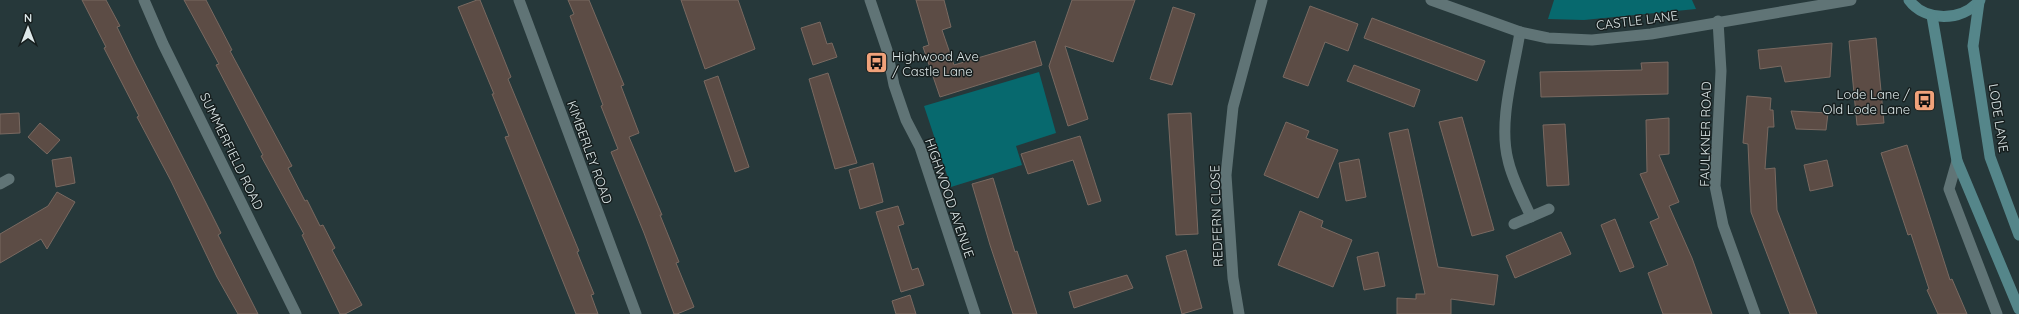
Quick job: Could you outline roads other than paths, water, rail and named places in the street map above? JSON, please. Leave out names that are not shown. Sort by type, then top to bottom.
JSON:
[{"type":"main road","points":[[1909,0],[1922,12],[1932,16],[1953,16],[1979,1]]},
{"type":"main road","name":"LODE LANE","points":[[1979,1],[1973,46],[1990,157],[2019,235]]},
{"type":"main road","points":[[1932,16],[1957,161],[2019,309]]},
{"type":"street","name":"SUMMERFIELD ROAD","points":[[144,0],[296,314]]},
{"type":"street","name":"KIMBERLEY ROAD","points":[[519,0],[636,314]]},
{"type":"street","name":"HIGHWOOD AVENUE","points":[[870,0],[887,50],[894,85],[906,120],[920,147],[975,314]]},
{"type":"street","name":"REDFERN CLOSE","points":[[1239,314],[1233,278],[1226,175],[1233,107],[1262,0]]},
{"type":"street","name":"CASTLE LANE","points":[[1431,0],[1520,32],[1548,38],[1592,40],[1651,34],[1851,0]]},
{"type":"street","name":"FAULKNER ROAD","points":[[1718,22],[1721,71],[1715,186],[1724,225],[1755,314]]},
{"type":"street","points":[[1520,32],[1507,103],[1505,135],[1508,160],[1531,217]]},
{"type":"street","points":[[1957,161],[1948,189],[1998,314]]},
{"type":"street","points":[[1514,224],[1549,209]]},
{"type":"place","name":"Highwood Ave / Castle Lane","points":[[876,63]]},
{"type":"place","name":"Lode Lane / Old Lode Lane","points":[[1925,101]]}]
